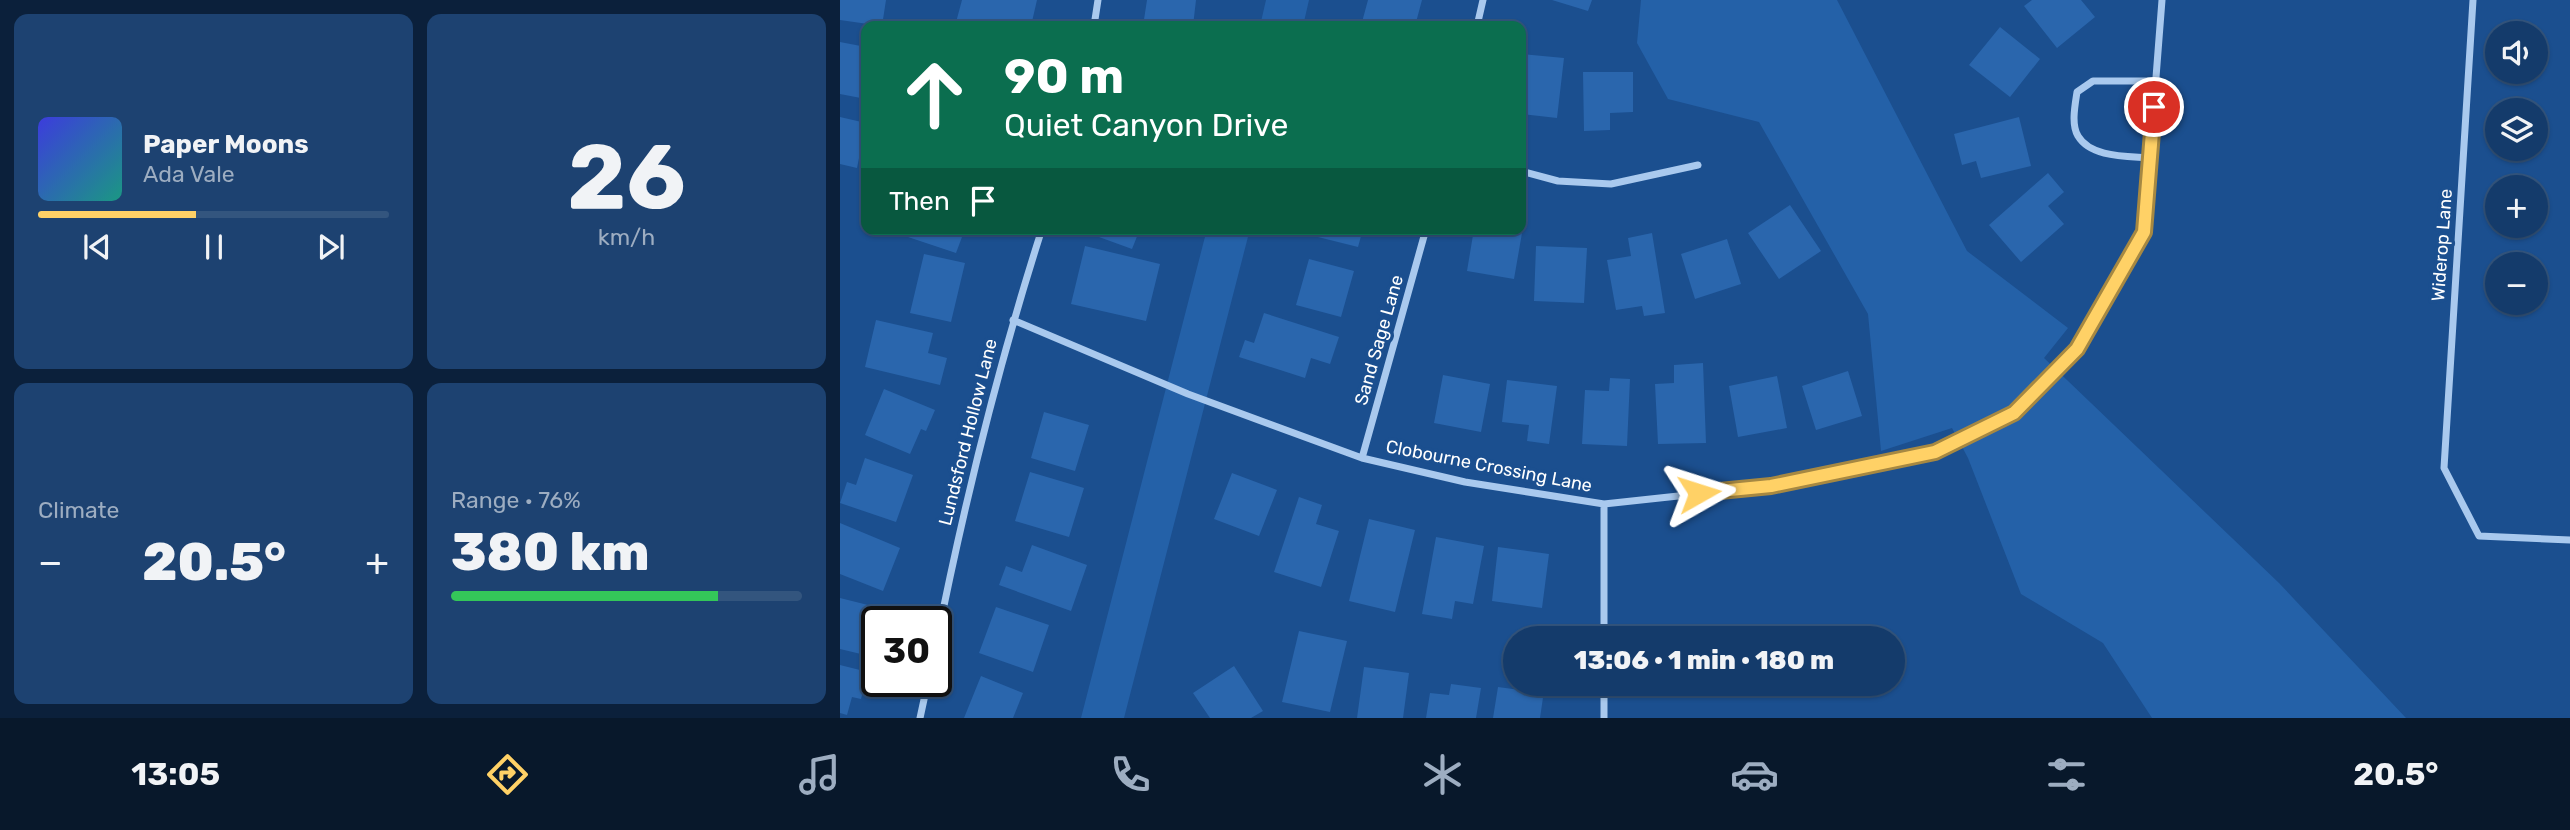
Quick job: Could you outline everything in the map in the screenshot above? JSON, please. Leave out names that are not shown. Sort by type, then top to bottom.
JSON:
[{"type":"street","points":[[1095,21],[1098,0]]},
{"type":"street","points":[[1478,21],[1483,0]]},
{"type":"street","name":"Clobourne Crossing Lane","points":[[1013,320],[1188,394],[1362,458],[1465,481],[1604,504],[1771,486],[1935,452],[2014,413],[2077,349],[2144,232],[2162,0]]},
{"type":"street","name":"Widerop Lane","points":[[2473,0],[2444,468],[2479,536],[2570,540]]},
{"type":"street","points":[[2150,158],[2112,155],[2087,146],[2077,135],[2074,118],[2077,93],[2093,81],[2155,81]]},
{"type":"street","points":[[1526,172],[1558,181],[1611,184],[1698,165]]},
{"type":"street","name":"Lundsford Hollow Lane","points":[[944,606],[956,542],[1013,320],[1040,235]]},
{"type":"street","name":"Sand Sage Lane","points":[[1362,458],[1424,235]]},
{"type":"street","points":[[1604,504],[1604,626]]},
{"type":"street","points":[[1604,696],[1604,718]]},
{"type":"street","points":[[920,718],[925,697]]},
{"type":"shaded area","points":[[1266,0],[1309,0],[1304,21],[1261,21]]},
{"type":"shaded area","points":[[1641,0],[1837,0],[1967,251],[2068,328],[2044,358],[2279,583],[2406,718],[2152,718],[2103,643],[2021,594],[1968,458],[1952,428],[1881,451],[1868,314],[1759,122],[1668,99],[1637,43]]},
{"type":"shaded area","points":[[1205,235],[1248,235],[1124,718],[1081,718]]},
{"type":"building","points":[[840,0],[886,0],[883,21],[861,23],[840,20]]},
{"type":"building","points":[[962,0],[1037,0],[1032,21],[956,21]]},
{"type":"building","points":[[1147,0],[1196,0],[1194,21],[1144,21]]},
{"type":"building","points":[[1368,0],[1422,0],[1416,21],[1362,21]]},
{"type":"building","points":[[1552,0],[1592,0],[1588,11]]},
{"type":"building","points":[[2032,0],[2081,0],[2095,17],[2057,48],[2024,6]]},
{"type":"building","points":[[2000,27],[2040,59],[2010,97],[1969,65]]},
{"type":"building","points":[[840,42],[861,46],[861,98],[840,94]]},
{"type":"building","points":[[1526,54],[1564,58],[1557,118],[1526,115]]},
{"type":"building","points":[[1583,72],[1633,72],[1633,112],[1610,113],[1610,130],[1584,131]]},
{"type":"building","points":[[840,117],[861,122],[861,148],[857,168],[840,164]]},
{"type":"building","points":[[2019,117],[2031,166],[1981,178],[1976,161],[1962,165],[1954,134]]},
{"type":"building","points":[[2048,173],[2064,192],[2048,206],[2064,224],[2021,262],[1989,225]]},
{"type":"building","points":[[1790,205],[1821,251],[1779,279],[1748,233]]},
{"type":"building","points":[[1652,233],[1665,313],[1644,316],[1642,306],[1616,310],[1607,260],[1631,256],[1628,238]]},
{"type":"building","points":[[902,235],[963,235],[956,253]]},
{"type":"building","points":[[1100,235],[1138,235],[1132,249]]},
{"type":"building","points":[[1310,235],[1361,235],[1358,247]]},
{"type":"building","points":[[1473,235],[1522,235],[1514,279],[1467,271]]},
{"type":"building","points":[[1727,239],[1741,284],[1695,299],[1681,254]]},
{"type":"building","points":[[1085,246],[1160,264],[1146,321],[1071,304]]},
{"type":"building","points":[[1536,246],[1587,248],[1584,303],[1534,301]]},
{"type":"building","points":[[924,254],[965,263],[951,322],[910,313]]},
{"type":"building","points":[[1309,259],[1354,271],[1341,317],[1296,305]]},
{"type":"building","points":[[1264,313],[1339,337],[1330,364],[1311,358],[1305,378],[1239,357],[1245,340],[1254,343]]},
{"type":"building","points":[[876,320],[933,333],[928,353],[947,358],[940,385],[865,367]]},
{"type":"building","points":[[1703,363],[1706,443],[1658,444],[1655,384],[1674,383],[1674,365]]},
{"type":"building","points":[[1848,371],[1862,416],[1816,430],[1802,386]]},
{"type":"building","points":[[1443,375],[1490,384],[1481,432],[1434,423]]},
{"type":"building","points":[[1777,376],[1787,428],[1738,437],[1729,386]]},
{"type":"building","points":[[1610,378],[1630,379],[1627,446],[1582,444],[1585,390],[1609,391]]},
{"type":"building","points":[[1507,380],[1557,386],[1549,444],[1527,441],[1529,425],[1502,422]]},
{"type":"building","points":[[884,389],[935,410],[926,431],[921,429],[910,454],[865,435]]},
{"type":"building","points":[[1044,412],[1089,425],[1075,471],[1031,458]]},
{"type":"building","points":[[865,458],[913,475],[896,522],[840,503],[847,482],[856,485]]},
{"type":"building","points":[[1030,472],[1084,488],[1069,537],[1015,521]]},
{"type":"building","points":[[1232,473],[1277,490],[1259,536],[1214,519]]},
{"type":"building","points":[[1299,497],[1322,505],[1316,524],[1339,531],[1321,587],[1274,572]]},
{"type":"building","points":[[1369,519],[1415,530],[1395,612],[1349,601]]},
{"type":"building","points":[[840,523],[900,548],[883,591],[840,574]]},
{"type":"building","points":[[1436,537],[1484,546],[1473,604],[1455,601],[1452,619],[1422,614]]},
{"type":"building","points":[[1032,545],[1087,565],[1071,611],[999,585],[1006,566],[1022,572]]},
{"type":"building","points":[[1498,547],[1549,554],[1542,608],[1492,601]]},
{"type":"building","points":[[840,598],[872,606],[861,606],[861,654],[840,649]]},
{"type":"building","points":[[996,607],[1049,625],[1033,672],[979,653]]},
{"type":"building","points":[[1299,631],[1347,641],[1330,712],[1282,702]]},
{"type":"building","points":[[840,665],[861,670],[862,697],[861,699],[852,697],[847,715],[840,713]]},
{"type":"building","points":[[1234,666],[1263,711],[1251,718],[1210,718],[1193,693]]},
{"type":"building","points":[[1364,667],[1409,673],[1403,718],[1357,718]]},
{"type":"building","points":[[981,676],[1023,693],[1013,718],[964,718]]},
{"type":"building","points":[[1451,684],[1481,688],[1476,718],[1426,718],[1430,693],[1449,695]]},
{"type":"building","points":[[1498,687],[1503,688],[1503,696],[1543,696],[1540,718],[1493,718]]},
{"type":"route","points":[[1699,493],[1771,486],[1935,452],[2014,413],[2077,349],[2144,232],[2154,107]]}]
